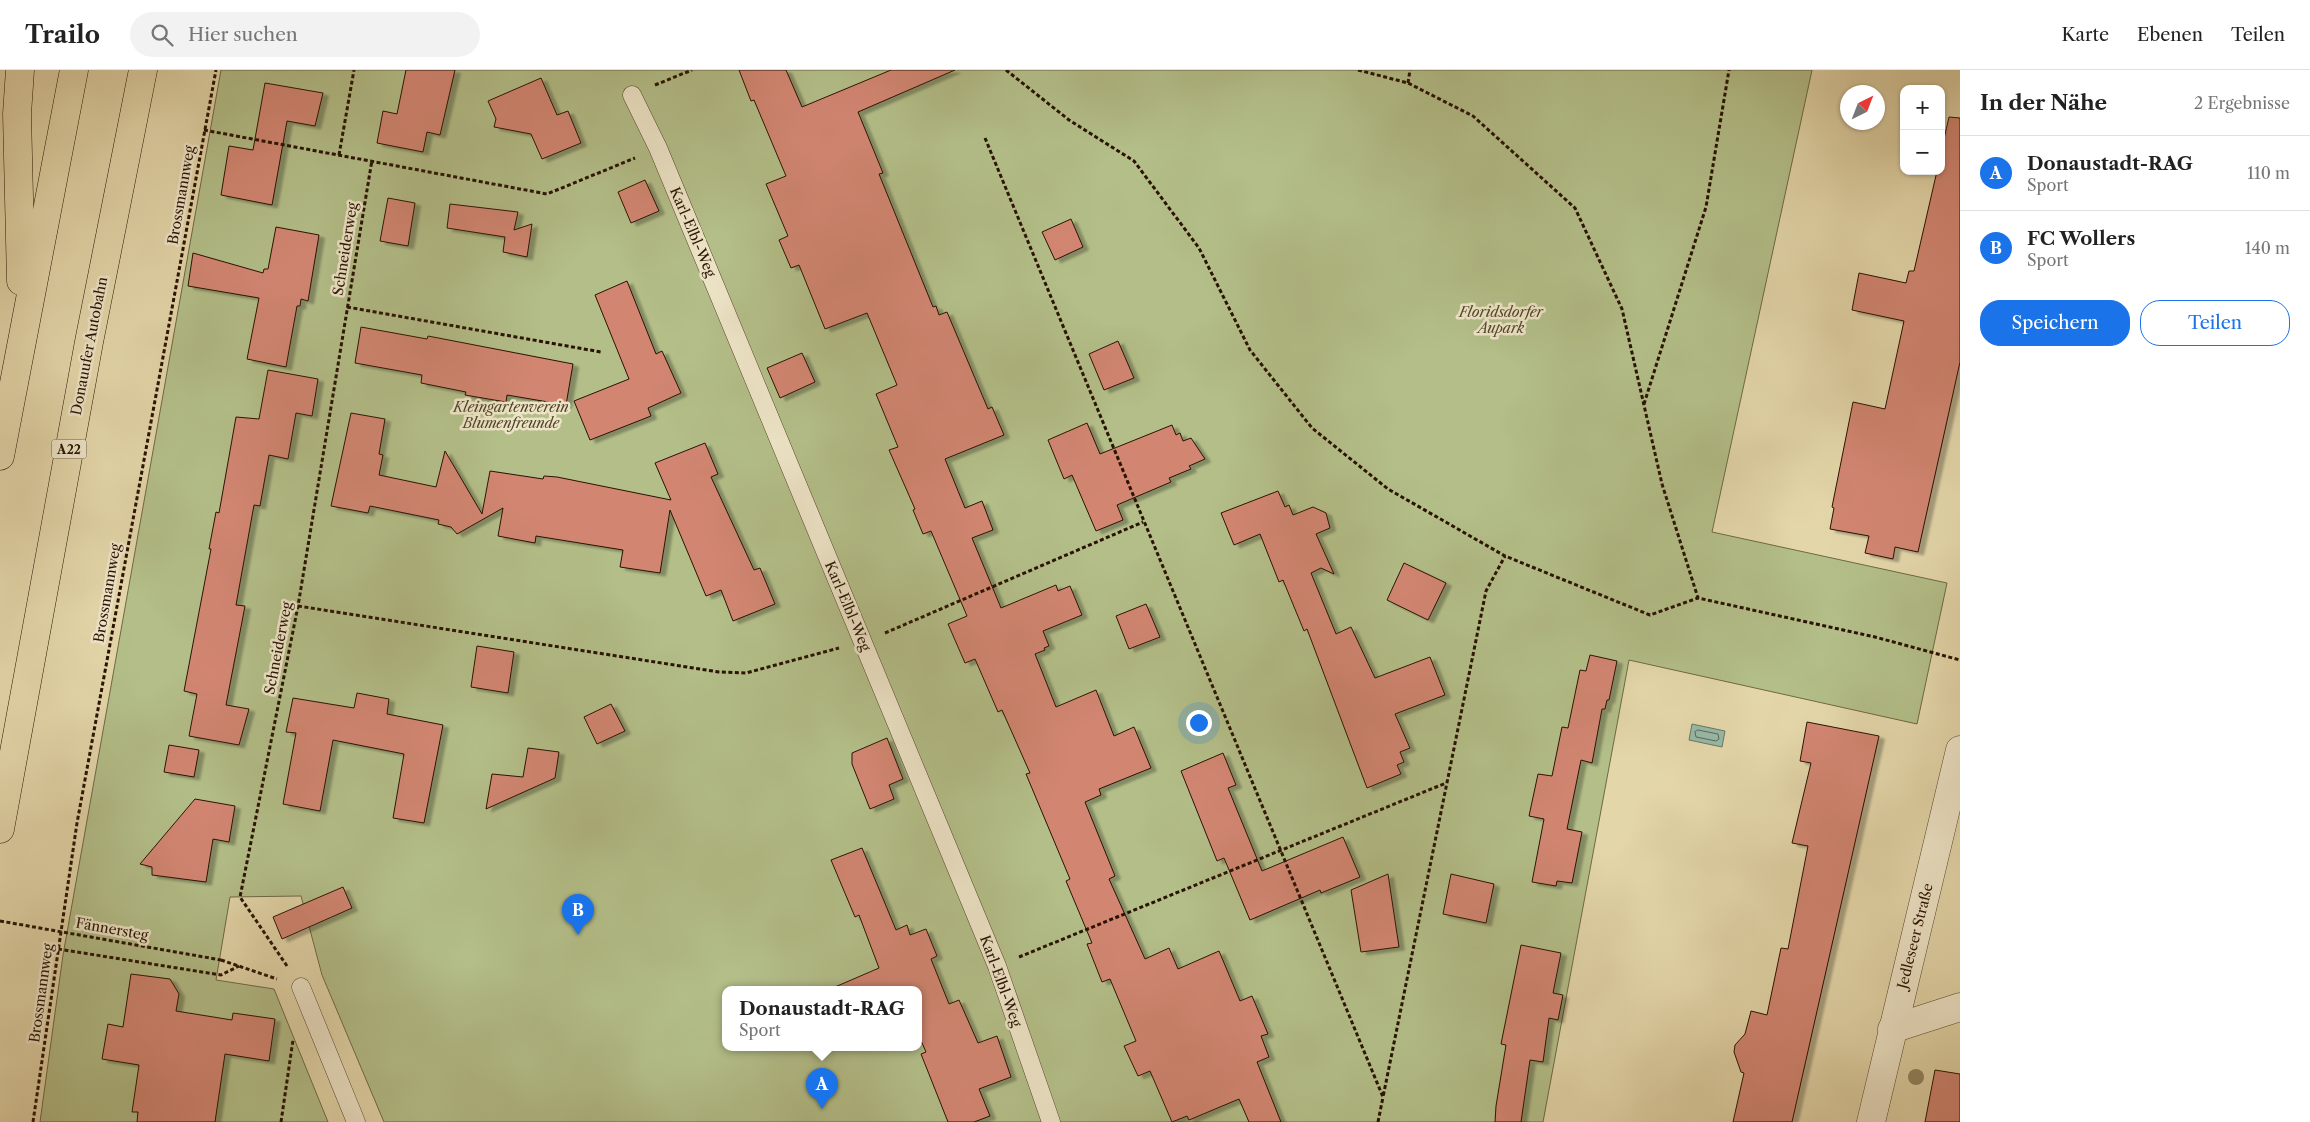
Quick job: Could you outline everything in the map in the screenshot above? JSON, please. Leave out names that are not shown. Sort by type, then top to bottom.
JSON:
[{"type":"highway","points":[[20,70],[17,114],[23,332]]},
{"type":"highway","points":[[0,456],[74,70]]},
{"type":"highway","name":"Donauufer Autobahn","points":[[0,829],[87,352],[142,70]]},
{"type":"street","name":"Jedleseer Straße","points":[[1871,1122],[1960,750]]},
{"type":"street","points":[[1892,1029],[1960,1007]]},
{"type":"lane","name":"Karl-Elbl-Weg","points":[[632,95],[658,148],[997,966],[1050,1122]]},
{"type":"lane","points":[[301,987],[356,1122]]},
{"type":"path","name":"Brossmannweg","points":[[33,1122],[76,822],[216,70]]},
{"type":"path","points":[[339,155],[354,70]]},
{"type":"path","points":[[632,95],[692,70]]},
{"type":"path","points":[[1006,70],[1069,120],[1134,161],[1199,248],[1250,350],[1312,428],[1388,490],[1505,556],[1650,615],[1698,598],[1875,637],[1960,660]]},
{"type":"path","points":[[1358,70],[1408,83],[1473,116],[1575,208],[1622,309],[1662,484],[1698,598]]},
{"type":"path","points":[[1408,83],[1410,70]]},
{"type":"path","points":[[1643,404],[1706,207],[1729,70]]},
{"type":"path","points":[[204,130],[547,194],[658,148]]},
{"type":"path","points":[[985,138],[1383,1097]]},
{"type":"path","name":"Schneiderweg","points":[[301,987],[240,896],[298,606],[372,160]]},
{"type":"path","points":[[347,307],[601,352]]},
{"type":"path","points":[[298,606],[719,672],[746,673],[863,642],[1143,522]]},
{"type":"path","points":[[1378,1122],[1486,591],[1505,556]]},
{"type":"path","points":[[997,966],[1447,782]]},
{"type":"path","name":"Fännersteg","points":[[0,921],[221,960],[301,987]]},
{"type":"path","points":[[58,949],[220,974],[239,966]]},
{"type":"path","points":[[281,1122],[294,1034]]},
{"type":"green space","name":"Kleingartenverein Blumenfreunde","points":[[221,70],[1812,70],[1712,532],[1947,583],[1917,724],[1629,660],[1543,1122],[384,1122],[322,975],[301,896],[230,897],[216,980],[274,989],[328,1122],[40,1122],[63,955]]},
{"type":"water","points":[[1692,724],[1725,731],[1722,747],[1689,740]]},
{"type":"building","points":[[406,70],[455,70],[440,135],[427,132],[423,152],[377,143],[383,111],[397,114]]},
{"type":"building","points":[[739,70],[786,70],[802,107],[891,70],[955,70],[858,112],[883,173],[879,174],[933,307],[936,306],[939,315],[947,312],[988,409],[992,407],[1004,435],[945,459],[965,508],[982,501],[993,530],[972,538],[1001,608],[1056,585],[1058,591],[1070,586],[1082,615],[1043,631],[1049,646],[1035,654],[1056,707],[1096,690],[1114,736],[1134,727],[1151,768],[1099,789],[1101,795],[1085,802],[1115,876],[1109,879],[1145,959],[1169,948],[1178,969],[1219,951],[1240,1001],[1252,996],[1268,1034],[1261,1036],[1269,1057],[1257,1062],[1281,1122],[1249,1122],[1239,1099],[1189,1120],[1187,1116],[1172,1122],[1150,1071],[1138,1076],[1124,1046],[1136,1041],[1110,979],[1102,982],[1087,944],[1092,943],[1066,881],[1070,879],[1026,774],[1030,773],[1002,710],[998,712],[975,659],[965,663],[948,624],[967,616],[931,531],[923,534],[913,510],[915,509],[889,450],[898,447],[876,394],[897,385],[867,313],[825,329],[799,265],[791,268],[779,240],[788,236],[766,184],[786,176],[754,100],[751,101]]},
{"type":"building","points":[[541,78],[557,115],[568,111],[581,143],[542,159],[531,134],[494,127],[496,119],[488,101]]},
{"type":"building","points":[[265,83],[323,93],[315,126],[287,121],[272,205],[221,195],[229,146],[253,150]]},
{"type":"building","points":[[1949,117],[1960,118],[1960,362],[1918,552],[1895,547],[1893,559],[1865,553],[1869,536],[1830,529],[1834,508],[1832,507],[1853,402],[1885,409],[1904,321],[1852,310],[1859,273],[1906,283],[1909,271],[1914,271],[1936,175],[1945,175],[1945,134]]},
{"type":"building","points":[[645,180],[659,211],[631,223],[618,192]]},
{"type":"building","points":[[388,198],[415,203],[408,246],[380,241]]},
{"type":"building","points":[[450,204],[518,212],[514,230],[532,224],[527,257],[503,252],[505,237],[447,228]]},
{"type":"building","points":[[1071,219],[1083,247],[1055,260],[1042,232]]},
{"type":"building","points":[[276,227],[319,235],[308,301],[301,299],[300,306],[297,306],[286,367],[247,359],[259,298],[188,286],[193,253],[263,273],[264,269],[268,269]]},
{"type":"building","points":[[627,281],[656,354],[662,351],[681,393],[648,408],[651,416],[590,440],[574,401],[629,379],[595,295]]},
{"type":"building","points":[[361,327],[427,339],[428,336],[573,364],[566,405],[507,395],[506,402],[465,395],[466,392],[421,383],[422,375],[355,363]]},
{"type":"building","points":[[1118,341],[1134,378],[1104,390],[1089,354]]},
{"type":"building","points":[[802,353],[815,382],[780,398],[767,368]]},
{"type":"building","points":[[268,370],[318,379],[312,416],[296,413],[288,459],[269,455],[260,506],[254,505],[236,605],[245,606],[226,705],[249,709],[239,745],[189,736],[197,694],[184,691],[211,549],[209,549],[216,512],[219,513],[236,417],[259,419]]},
{"type":"building","points":[[351,413],[385,419],[379,454],[383,455],[379,475],[436,487],[445,451],[482,514],[490,471],[543,479],[544,476],[557,477],[671,500],[655,463],[705,443],[718,474],[711,477],[754,570],[760,568],[775,604],[733,621],[721,590],[706,596],[670,510],[660,573],[620,567],[623,550],[536,536],[535,543],[498,536],[503,508],[457,534],[451,527],[438,524],[439,520],[370,506],[368,513],[331,506]]},
{"type":"building","points":[[1087,423],[1100,454],[1172,425],[1176,435],[1180,433],[1183,441],[1191,438],[1205,459],[1189,466],[1191,469],[1169,478],[1171,482],[1117,505],[1123,520],[1096,531],[1072,475],[1064,479],[1048,440]]},
{"type":"building","points":[[1278,491],[1285,507],[1289,505],[1293,515],[1313,507],[1326,513],[1330,528],[1316,534],[1334,574],[1321,568],[1311,573],[1336,634],[1351,627],[1375,678],[1430,657],[1445,695],[1395,714],[1410,748],[1400,752],[1404,762],[1397,765],[1401,774],[1367,788],[1307,629],[1304,631],[1283,580],[1279,582],[1260,534],[1234,545],[1221,513]]},
{"type":"building","points":[[1404,563],[1446,583],[1428,620],[1387,600]]},
{"type":"building","points":[[1146,604],[1160,637],[1129,649],[1116,616]]},
{"type":"building","points":[[477,646],[514,652],[508,693],[471,687]]},
{"type":"building","points":[[1590,655],[1617,661],[1609,700],[1607,700],[1605,709],[1602,709],[1592,763],[1581,760],[1567,829],[1582,832],[1572,883],[1557,881],[1556,886],[1532,882],[1544,819],[1529,816],[1538,774],[1552,776],[1562,727],[1568,728],[1580,670],[1586,671]]},
{"type":"building","points":[[357,693],[389,699],[387,714],[443,725],[424,823],[393,818],[404,754],[333,740],[320,811],[283,804],[296,733],[286,732],[293,698],[354,708]]},
{"type":"building","points":[[611,704],[625,731],[597,744],[584,717]]},
{"type":"building","points":[[1807,722],[1879,736],[1792,1122],[1733,1122],[1744,1073],[1741,1072],[1734,1052],[1735,1045],[1745,1034],[1751,1011],[1767,1015],[1781,948],[1788,949],[1808,846],[1792,843],[1811,763],[1800,761]]},
{"type":"building","points":[[887,738],[903,779],[889,785],[894,799],[870,809],[852,764],[852,753]]},
{"type":"building","points":[[169,745],[199,750],[194,777],[164,772]]},
{"type":"building","points":[[528,748],[559,752],[555,778],[486,809],[492,774],[523,777]]},
{"type":"building","points":[[1223,753],[1236,785],[1228,788],[1262,871],[1343,837],[1360,877],[1321,893],[1320,890],[1250,920],[1224,858],[1217,861],[1181,771]]},
{"type":"building","points":[[195,799],[235,806],[229,842],[213,839],[206,882],[152,875],[152,867],[140,864]]},
{"type":"building","points":[[862,848],[896,930],[907,925],[910,935],[926,929],[937,956],[931,959],[949,1004],[959,1000],[978,1043],[997,1036],[1011,1077],[979,1089],[990,1116],[974,1122],[948,1122],[921,1054],[926,1052],[922,1043],[922,986],[837,986],[879,968],[859,915],[855,917],[831,860]]},
{"type":"building","points":[[1388,874],[1399,947],[1361,952],[1351,890]]},
{"type":"building","points":[[1451,874],[1494,884],[1486,923],[1443,914]]},
{"type":"building","points":[[343,887],[352,908],[282,939],[273,917]]},
{"type":"building","points":[[1521,945],[1561,953],[1553,993],[1563,995],[1558,1020],[1549,1018],[1543,1062],[1530,1060],[1521,1122],[1495,1122],[1506,1045],[1501,1044]]},
{"type":"building","points":[[131,974],[170,979],[179,994],[176,1011],[232,1020],[233,1013],[275,1019],[269,1061],[225,1054],[215,1122],[137,1122],[138,1112],[132,1112],[139,1065],[102,1059],[108,1024],[123,1027]]},
{"type":"building","points":[[1935,1070],[1960,1074],[1960,1122],[1925,1122]]},
{"type":"place","name":"FC Wollers","points":[[578,935]]},
{"type":"place","name":"Donaustadt-RAG","points":[[822,1109]]},
{"type":"park label","name":"Floridsdorfer Aupark","points":[[1501,320]]}]
